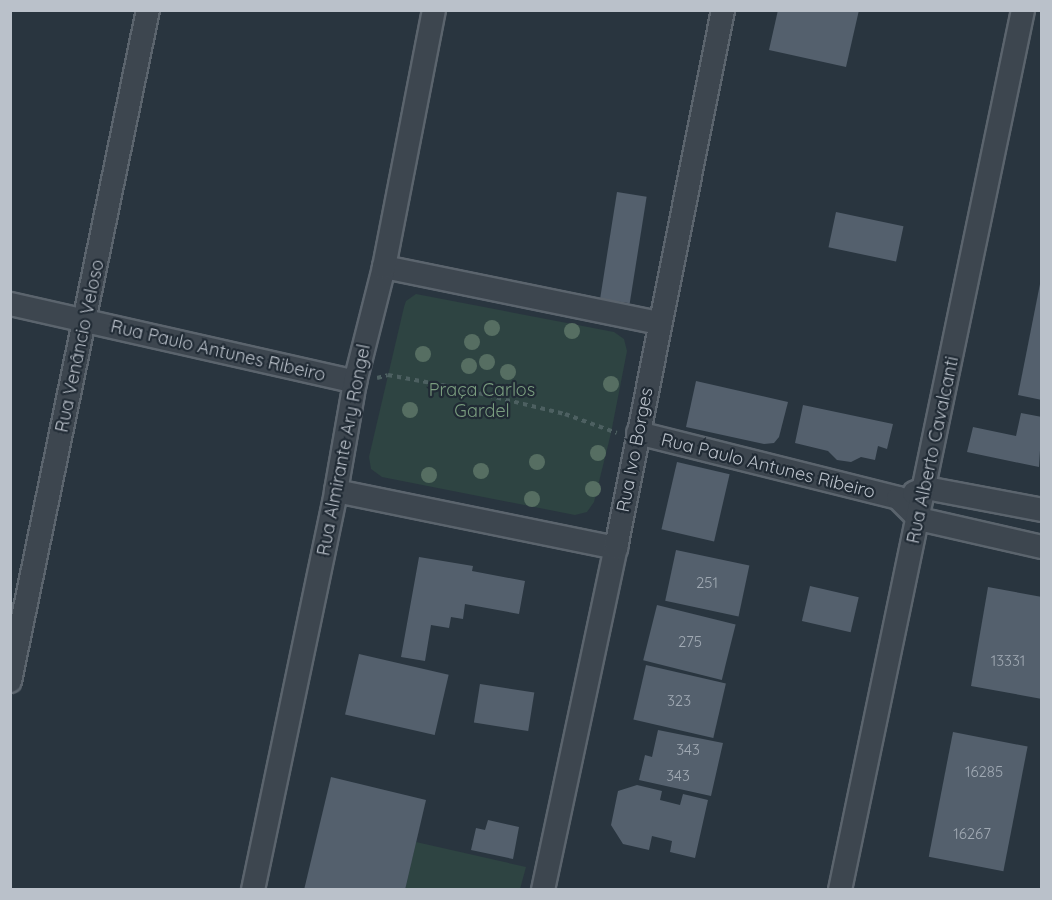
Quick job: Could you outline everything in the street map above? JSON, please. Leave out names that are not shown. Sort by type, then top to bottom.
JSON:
[{"type":"street","name":"Rua Venâncio Veloso","points":[[10,681],[86,321],[148,10]]},
{"type":"street","name":"Rua Almirante Ary Rongel","points":[[253,890],[336,491],[355,382],[384,267],[434,10]]},
{"type":"street","name":"Rua Ivo Borges","points":[[543,890],[616,548],[723,10]]},
{"type":"street","name":"Rua Alberto Cavalcanti","points":[[840,890],[926,488],[1023,10]]},
{"type":"street","points":[[384,267],[660,323]]},
{"type":"street","name":"Rua Paulo Antunes Ribeiro","points":[[10,304],[355,382]]},
{"type":"street","name":"Rua Paulo Antunes Ribeiro","points":[[638,433],[898,498],[919,519]]},
{"type":"street","name":"Rua Paulo Antunes Ribeiro","points":[[898,498],[926,488]]},
{"type":"street","points":[[926,488],[1041,510]]},
{"type":"street","points":[[336,491],[616,548]]},
{"type":"street","points":[[919,519],[1041,547]]},
{"type":"path","points":[[355,382],[388,375],[453,387],[565,414],[611,433],[638,433]]},
{"type":"green space","name":"Praça Carlos Gardel","points":[[416,294],[614,332],[624,339],[627,351],[611,433],[594,502],[587,512],[575,515],[382,477],[371,469],[369,457],[404,307],[406,301]]},
{"type":"green space","points":[[416,842],[526,867],[520,889],[405,890]]},
{"type":"building","points":[[778,10],[859,10],[846,67],[769,50]]},
{"type":"building","points":[[617,192],[647,197],[630,303],[600,299]]},
{"type":"building","points":[[836,212],[903,226],[896,262],[829,247]]},
{"type":"building","points":[[1040,284],[1042,284],[1042,400],[1018,395]]},
{"type":"building","points":[[696,381],[788,402],[779,437],[774,443],[764,444],[686,427]]},
{"type":"building","points":[[803,405],[893,424],[887,449],[878,446],[875,460],[861,457],[851,462],[837,460],[828,451],[795,443]]},
{"type":"building","points":[[1021,413],[1042,417],[1039,467],[967,452],[973,427],[1016,436]]},
{"type":"building","points":[[677,462],[730,474],[714,541],[661,529]]},
{"type":"building","points":[[676,550],[749,566],[739,616],[665,601]]},
{"type":"building","points":[[419,557],[473,566],[472,571],[525,581],[519,614],[465,604],[463,619],[451,617],[449,628],[431,625],[425,661],[401,657]]},
{"type":"building","points":[[810,586],[859,597],[851,632],[802,621]]},
{"type":"building","points":[[988,587],[1042,597],[1042,699],[971,686]]},
{"type":"building","points":[[657,605],[736,625],[722,680],[643,660]]},
{"type":"building","points":[[359,654],[449,675],[435,735],[345,714]]},
{"type":"building","points":[[646,665],[726,683],[713,738],[633,720]]},
{"type":"building","points":[[480,684],[534,693],[528,731],[474,723]]},
{"type":"building","points":[[658,730],[723,743],[711,796],[639,780],[645,755],[652,757]]},
{"type":"building","points":[[953,732],[1028,747],[1003,871],[929,857]]},
{"type":"building","points":[[331,777],[426,800],[405,890],[304,890]]},
{"type":"building","points":[[637,785],[662,791],[660,800],[680,805],[683,794],[708,800],[695,858],[670,852],[672,841],[652,836],[649,850],[623,844],[611,825],[618,791]]},
{"type":"building","points":[[488,820],[519,827],[513,859],[471,850],[476,828],[485,830]]}]
